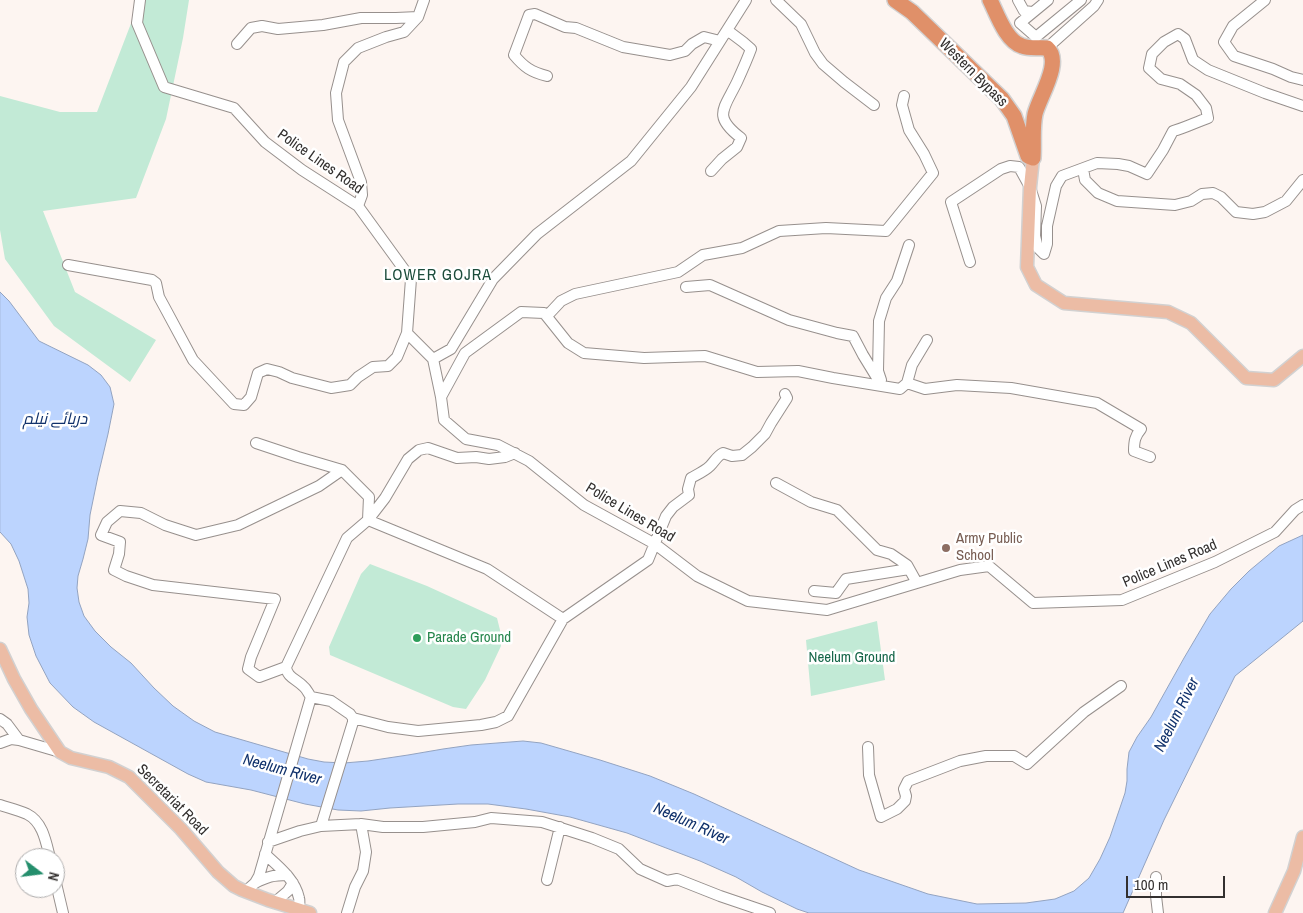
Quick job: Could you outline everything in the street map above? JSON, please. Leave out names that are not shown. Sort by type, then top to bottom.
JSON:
[{"type":"highway","name":"Western Bypass","points":[[894,0],[912,12],[1002,99],[1014,116],[1028,156],[1033,158]]},
{"type":"highway","points":[[990,0],[1014,42],[1030,48],[1047,48],[1052,56],[1051,72],[1034,116],[1033,158]]},
{"type":"main road","points":[[1033,158],[1027,266],[1036,285],[1064,303],[1168,312],[1190,323],[1246,378],[1274,380],[1303,356]]},
{"type":"main road","points":[[0,649],[31,709],[60,752]]},
{"type":"main road","name":"Secretariat Road","points":[[60,752],[70,758],[110,767],[129,778],[181,829],[225,879],[234,886],[251,887],[275,902],[305,912]]},
{"type":"main road","points":[[1275,913],[1294,871],[1303,837]]},
{"type":"street","name":"Police Lines Road","points":[[140,0],[137,23],[164,87],[234,108],[265,142],[302,170],[358,206],[411,279],[408,333]]},
{"type":"street","points":[[358,206],[362,195],[361,182],[338,120],[336,93],[344,62],[358,48],[404,32],[418,17],[424,0]]},
{"type":"street","points":[[68,265],[152,280],[156,283],[159,297],[193,360],[234,404],[244,405],[251,397],[258,373],[267,369],[292,378],[331,388],[350,385],[358,377],[373,368],[388,366],[397,357],[408,333],[433,359],[451,349],[493,279],[537,234],[631,161],[691,87],[746,0]]},
{"type":"street","points":[[776,0],[801,24],[815,53],[824,64],[874,105]]},
{"type":"street","points":[[1018,0],[1024,11],[1032,12]]},
{"type":"street","points":[[1048,0],[1020,23],[1036,37],[1081,0]]},
{"type":"street","points":[[1047,48],[1094,6],[1098,0]]},
{"type":"street","points":[[1266,0],[1232,26],[1224,42],[1234,56],[1303,80]]},
{"type":"street","points":[[547,76],[524,67],[514,54],[529,15],[534,14],[565,27],[576,28],[623,46],[670,55],[685,51],[704,37],[720,42]]},
{"type":"street","points":[[237,44],[251,28],[262,26],[278,29],[323,25],[361,18],[418,17]]},
{"type":"street","points":[[711,171],[737,147],[741,138],[725,122],[722,112],[751,49],[727,30]]},
{"type":"street","points":[[970,262],[951,202],[1001,169],[1010,166],[1019,167],[1030,187],[1036,206],[1035,236],[1038,248],[1044,254],[1056,186],[1062,176],[1097,163],[1129,166],[1146,174],[1163,150],[1173,131],[1208,118],[1206,108],[1196,95],[1180,84],[1161,79],[1149,68],[1152,54],[1164,42],[1178,34],[1185,39],[1193,60],[1208,70],[1303,106]]},
{"type":"street","points":[[547,316],[561,301],[575,294],[678,272],[702,255],[742,248],[779,231],[826,228],[886,230],[933,173],[909,130],[902,105],[904,96]]},
{"type":"street","points":[[1083,169],[1084,180],[1098,193],[1117,201],[1175,205],[1202,194],[1213,193],[1221,197],[1236,212],[1253,214],[1266,212],[1286,201],[1303,180]]},
{"type":"street","points":[[882,386],[878,371],[879,321],[886,298],[897,281],[909,245]]},
{"type":"street","points":[[686,287],[710,285],[789,320],[853,336],[882,386]]},
{"type":"street","points":[[441,397],[465,353],[521,312],[544,313],[568,343],[584,353],[644,358],[705,356],[757,372],[798,371],[900,389],[907,382],[912,365],[927,340]]},
{"type":"street","name":"Police Lines Road","points":[[433,359],[444,420],[466,439],[498,445],[529,461],[584,505],[655,544],[697,576],[748,601],[827,610],[960,570],[989,566],[1034,603],[1122,600],[1215,562],[1275,532],[1303,504]]},
{"type":"street","points":[[907,382],[925,389],[957,385],[1011,388],[1097,403],[1141,429],[1136,435],[1134,450],[1150,457]]},
{"type":"street","points":[[311,697],[331,701],[353,718],[388,727],[418,731],[496,722],[508,716],[563,619],[648,560],[666,516],[673,507],[688,496],[691,478],[700,474],[711,465],[717,456],[723,453],[732,456],[742,455],[752,447],[765,434],[787,398],[785,394]]},
{"type":"street","points":[[256,442],[342,470],[369,497],[368,520]]},
{"type":"street","points":[[251,887],[269,839],[311,697],[306,688],[286,672],[286,667],[348,538],[368,520],[385,498],[408,458],[419,450],[428,448],[457,458],[476,457],[489,459],[505,457],[515,453]]},
{"type":"street","points":[[286,667],[260,677],[248,669],[250,657],[275,599],[153,585],[126,576],[114,570],[120,554],[120,542],[101,535],[107,522],[120,511],[141,513],[196,535],[238,525],[319,486],[342,470]]},
{"type":"street","points":[[776,483],[811,502],[837,510],[877,550],[891,554],[906,565],[917,583]]},
{"type":"street","points":[[368,520],[487,569],[563,619]]},
{"type":"street","points":[[814,591],[836,593],[846,579],[909,569]]},
{"type":"street","points":[[868,747],[869,775],[881,817],[897,809],[905,801],[904,789],[908,781],[960,761],[986,756],[1014,756],[1027,764],[1084,712],[1121,686]]},
{"type":"street","points":[[322,824],[353,718]]},
{"type":"street","points":[[0,720],[7,724],[19,740]]},
{"type":"street","points":[[0,743],[11,739],[19,740],[60,752]]},
{"type":"street","points":[[0,805],[28,814],[44,832],[48,848]]},
{"type":"street","points":[[269,839],[322,824],[423,827],[475,822],[491,818],[542,822],[619,849],[640,869],[667,881],[677,879],[770,913]]},
{"type":"street","points":[[347,913],[355,886],[363,870],[366,852],[361,824]]},
{"type":"street","points":[[547,880],[560,827]]},
{"type":"street","points":[[264,854],[290,879],[305,912]]},
{"type":"street","points":[[251,887],[275,875],[290,879]]},
{"type":"street","points":[[1156,877],[1158,913]]},
{"type":"street","points":[[275,902],[288,891],[290,879]]},
{"type":"street","points":[[59,898],[63,913]]},
{"type":"green space","points":[[140,0],[189,0],[166,119],[136,198],[43,211],[75,292],[156,340],[130,382],[54,326],[5,259],[0,230],[0,96],[60,112],[97,112]]},
{"type":"green space","name":"Parade Ground","points":[[370,564],[427,586],[497,618],[501,646],[485,680],[466,709],[453,707],[330,655],[329,647],[339,624],[361,574]]},
{"type":"green space","name":"Neelum Ground","points":[[877,621],[885,680],[811,696],[806,640]]},
{"type":"water","name":"دریائے نیلم","points":[[0,292],[39,341],[88,365],[101,375],[110,387],[114,404],[90,515],[88,539],[78,576],[79,602],[84,616],[95,631],[111,647],[131,663],[173,706],[194,721],[215,732],[308,759],[344,763],[471,745],[523,741],[541,743],[650,776],[694,794],[859,870],[928,894],[977,904],[1026,903],[1055,899],[1074,891],[1089,878],[1100,859],[1110,837],[1125,793],[1129,752],[1210,614],[1249,571],[1279,546],[1303,535],[1303,621],[1235,676],[1164,820],[1123,913],[809,913],[797,909],[736,877],[700,861],[627,833],[570,817],[488,804],[458,804],[361,811],[338,810],[305,804],[251,790],[206,782],[94,722],[73,707],[50,683],[36,656],[29,635],[27,617],[28,589],[11,544],[0,532]]},
{"type":"place","name":"Army Public School","points":[[946,548]]},
{"type":"place","name":"Parade Ground","points":[[417,638]]},
{"type":"district","name":"LOWER GOJRA","points":[[438,276]]},
{"type":"water label","name":"Neelum River","points":[[1177,715]]},
{"type":"water label","name":"Neelum River","points":[[282,770]]},
{"type":"water label","name":"Neelum River","points":[[691,824]]}]
